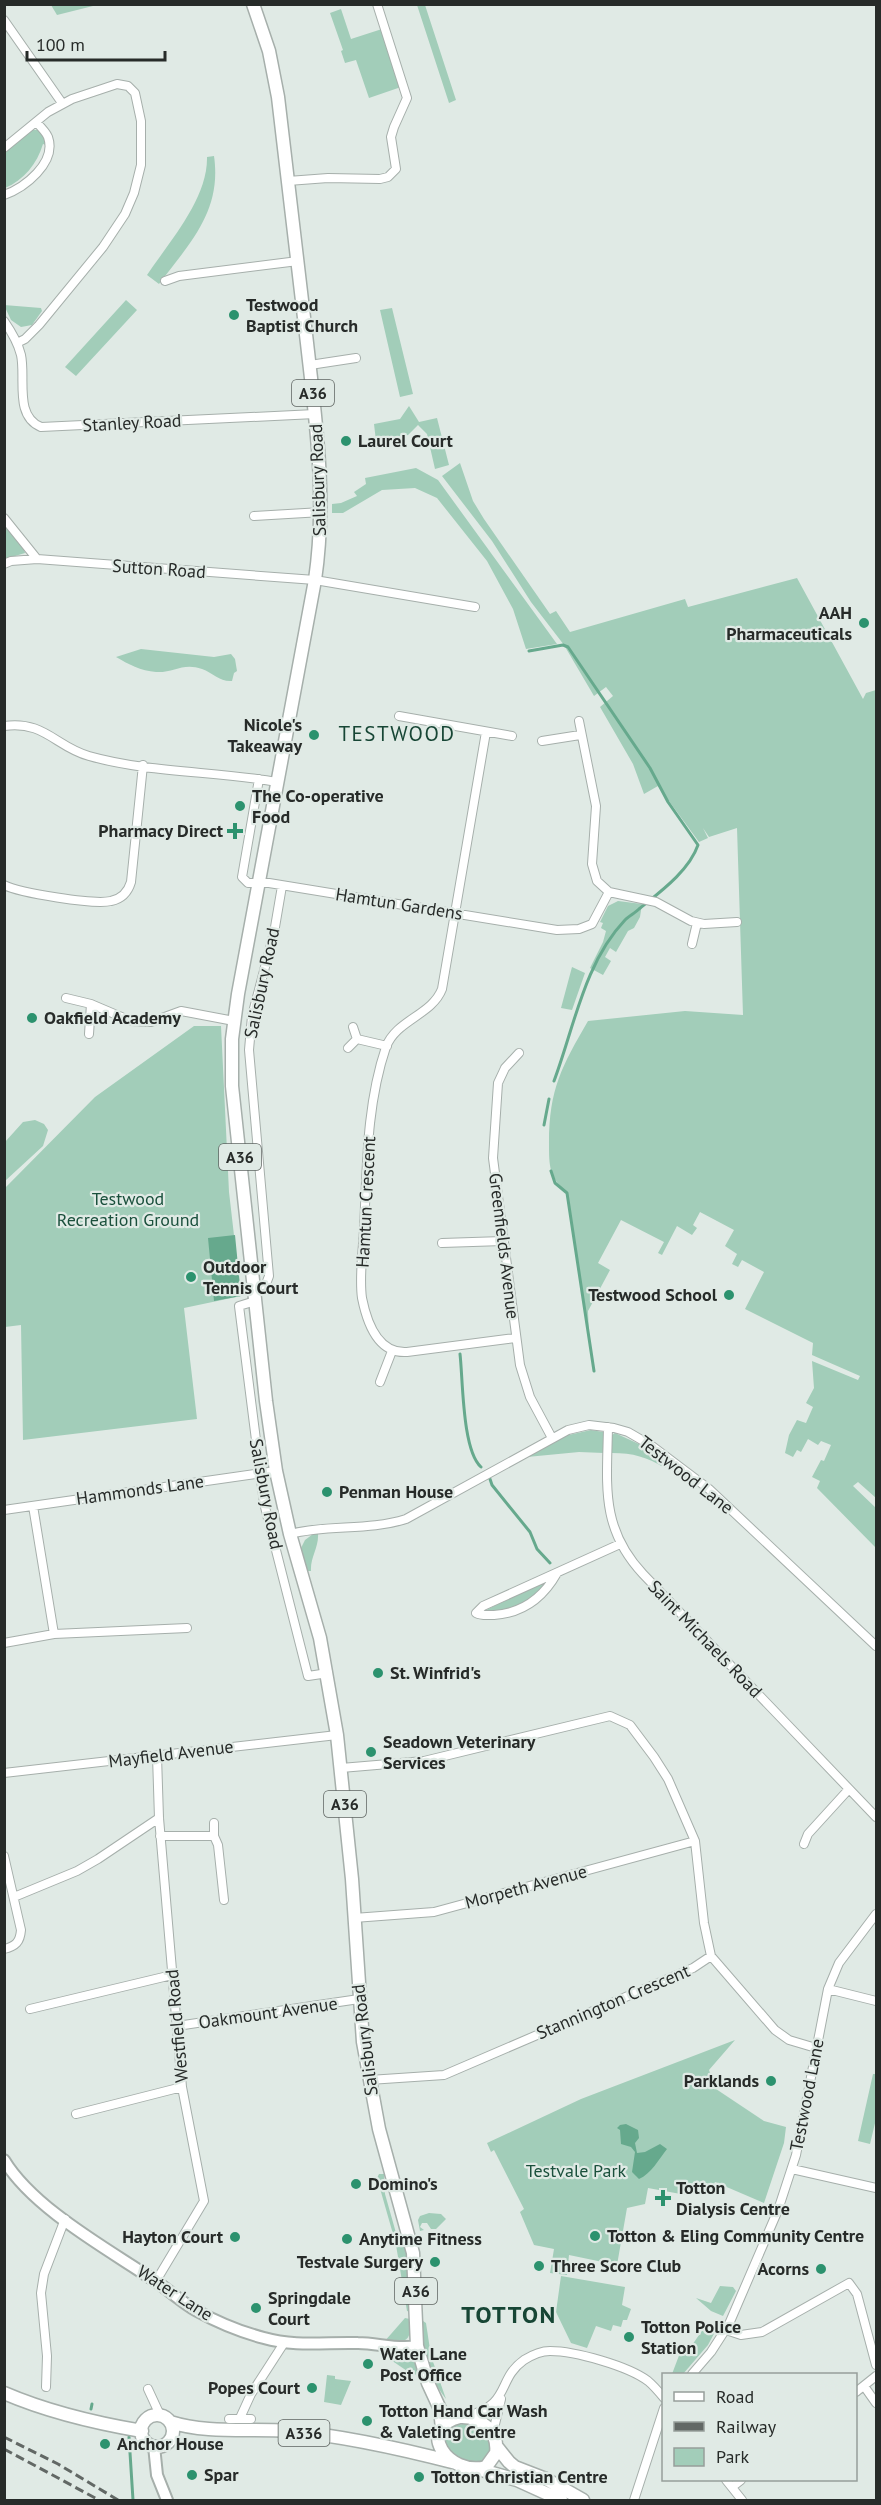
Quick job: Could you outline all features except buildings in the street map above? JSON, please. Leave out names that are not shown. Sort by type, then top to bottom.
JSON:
[{"type":"main road","name":"Salisbury Road","points":[[253,4],[272,64],[288,181],[315,414],[322,512],[315,580],[234,1021],[232,1086],[276,1471],[290,1534],[328,1673],[337,1735],[359,1999],[369,2079],[386,2156],[413,2253],[417,2346],[428,2383],[437,2399],[441,2431]]},
{"type":"main road","points":[[4,2393],[46,2409],[111,2426],[141,2431]]},
{"type":"main road","name":"Salisbury Road","points":[[437,2399],[463,2417]]},
{"type":"main road","points":[[149,2417],[165,2418],[173,2430],[171,2439],[162,2446],[154,2446],[143,2438],[141,2431],[144,2422],[149,2417]]},
{"type":"main road","points":[[405,2451],[422,2448],[450,2420],[463,2417],[485,2425],[509,2462],[515,2467],[546,2479],[583,2500]]},
{"type":"main road","name":"A336","points":[[165,2418],[201,2429],[292,2431],[405,2451],[456,2463]]},
{"type":"main road","name":"A336","points":[[171,2439],[201,2429]]},
{"type":"main road","points":[[441,2431],[440,2450],[447,2458],[456,2463],[517,2480],[561,2500]]},
{"type":"main road","points":[[477,2468],[489,2465],[495,2457],[496,2443]]},
{"type":"street","points":[[288,181],[328,178],[373,179],[384,178],[394,172],[397,166],[391,142],[392,131],[407,98],[377,4]]},
{"type":"street","points":[[4,20],[62,103]]},
{"type":"street","points":[[4,148],[62,103],[117,84],[132,89],[137,97],[142,137],[141,165],[129,206],[112,236],[25,339],[17,343],[4,321]]},
{"type":"street","points":[[4,195],[28,183],[44,162],[49,142],[46,134],[36,122]]},
{"type":"street","points":[[165,281],[179,276],[298,261]]},
{"type":"street","name":"Stanley Road","points":[[17,343],[21,356],[24,407],[29,420],[41,427],[315,414]]},
{"type":"street","points":[[309,365],[356,357]]},
{"type":"street","points":[[254,516],[322,512]]},
{"type":"street","points":[[4,518],[37,559]]},
{"type":"street","name":"Sutton Road","points":[[4,564],[11,561],[37,559],[315,580],[475,607]]},
{"type":"street","points":[[399,716],[512,736]]},
{"type":"street","points":[[579,721],[596,806],[592,870],[597,881],[609,892],[657,902],[697,923],[736,922]]},
{"type":"street","points":[[4,726],[32,727],[86,755],[143,765],[277,782]]},
{"type":"street","name":"Hamtun Crescent","points":[[392,1351],[382,1344],[372,1328],[364,1304],[362,1284],[370,1124],[387,1046],[397,1031],[428,1007],[440,993],[486,732]]},
{"type":"street","points":[[542,741],[580,735]]},
{"type":"street","points":[[4,885],[19,890],[97,902],[114,900],[124,895],[131,882],[143,765]]},
{"type":"street","points":[[258,883],[248,883],[242,877],[259,779]]},
{"type":"street","name":"Hamtun Gardens","points":[[258,883],[282,885],[540,928],[569,930],[589,926],[595,920],[609,892]]},
{"type":"street","name":"Salisbury Road","points":[[254,1287],[266,1284],[269,1276],[250,1080],[250,1032],[274,933],[282,885]]},
{"type":"street","points":[[692,944],[697,923]]},
{"type":"street","points":[[66,998],[91,1004],[131,1021],[151,1022],[181,1011],[234,1021]]},
{"type":"street","points":[[89,1034],[91,1004]]},
{"type":"street","points":[[353,1028],[357,1039]]},
{"type":"street","points":[[357,1039],[387,1046]]},
{"type":"street","points":[[348,1048],[357,1039]]},
{"type":"street","name":"Greenfields Avenue","points":[[519,1053],[501,1074],[496,1095],[493,1158],[515,1338],[526,1388],[552,1438]]},
{"type":"street","points":[[442,1243],[503,1241]]},
{"type":"street","name":"Salisbury Road","points":[[255,1301],[238,1306],[264,1503],[308,1676],[328,1673]]},
{"type":"street","points":[[380,1382],[392,1351],[408,1352],[515,1338]]},
{"type":"street","name":"Testwood Lane","points":[[290,1534],[385,1525],[406,1519],[552,1438],[582,1426],[608,1427],[628,1432],[641,1439],[703,1484],[876,1646]]},
{"type":"street","name":"Saint Michaels Road","points":[[608,1427],[608,1504],[620,1544],[638,1569],[876,1817]]},
{"type":"street","name":"Hammonds Lane","points":[[4,1510],[276,1471]]},
{"type":"street","points":[[33,1506],[54,1634]]},
{"type":"street","points":[[557,1573],[549,1588],[531,1604],[511,1614],[486,1616],[476,1613],[483,1606],[620,1544]]},
{"type":"street","points":[[4,1643],[54,1634],[187,1628]]},
{"type":"street","name":"Stannington Crescent","points":[[341,1768],[424,1761],[610,1716],[630,1725],[668,1779],[695,1841],[704,1923],[711,1956],[693,1968],[444,2075],[369,2079]]},
{"type":"street","name":"Mayfield Avenue","points":[[4,1773],[337,1735]]},
{"type":"street","name":"Westfield Road","points":[[156,2281],[204,2201],[182,2087],[160,1836],[157,1756]]},
{"type":"street","points":[[804,1844],[808,1834],[849,1789]]},
{"type":"street","points":[[14,1897],[91,1863],[159,1818]]},
{"type":"street","points":[[214,1823],[224,1900]]},
{"type":"street","points":[[160,1836],[214,1836]]},
{"type":"street","name":"Morpeth Avenue","points":[[354,1918],[434,1912],[695,1841]]},
{"type":"street","points":[[4,1856],[21,1930],[21,1939],[15,1946],[4,1949]]},
{"type":"street","name":"Testwood Lane","points":[[693,2373],[726,2330],[774,2222],[792,2169],[828,1989],[839,1963],[876,1914]]},
{"type":"street","points":[[711,1956],[780,2034],[792,2041],[816,2048]]},
{"type":"street","points":[[30,2009],[172,1975]]},
{"type":"street","points":[[828,1989],[876,2001]]},
{"type":"street","name":"Oakmount Avenue","points":[[177,2026],[359,1999]]},
{"type":"street","points":[[76,2114],[182,2087]]},
{"type":"street","name":"Water Lane","points":[[4,2160],[21,2181],[65,2219],[195,2310],[217,2321],[262,2338],[284,2343],[358,2343],[398,2348],[417,2346]]},
{"type":"street","points":[[792,2169],[876,2188]]},
{"type":"street","points":[[46,2387],[47,2356],[41,2293],[44,2274],[65,2219]]},
{"type":"street","points":[[726,2330],[741,2335],[762,2332],[849,2283],[858,2297],[876,2365]]},
{"type":"street","points":[[240,2418],[250,2394],[284,2343]]},
{"type":"street","points":[[463,2417],[488,2409],[494,2404],[512,2374],[526,2359],[543,2352],[561,2352],[637,2375],[652,2384],[662,2397]]},
{"type":"street","points":[[857,2391],[876,2376]]},
{"type":"street","points":[[864,2386],[876,2403]]},
{"type":"street","points":[[148,2389],[165,2418]]},
{"type":"street","points":[[496,2443],[495,2424],[504,2389]]},
{"type":"street","points":[[634,2500],[662,2411]]},
{"type":"street","points":[[230,2419],[251,2419]]},
{"type":"street","points":[[154,2446],[157,2475],[167,2500]]},
{"type":"street","points":[[727,2481],[742,2500]]},
{"type":"street","points":[[732,2487],[740,2481]]},
{"type":"green space","points":[[51,5],[97,5],[57,15]]},
{"type":"green space","points":[[417,5],[425,5],[456,100],[449,103]]},
{"type":"green space","points":[[341,9],[351,39],[382,29],[401,87],[369,98],[356,60],[345,63],[341,51],[343,50],[330,13]]},
{"type":"green space","points":[[32,130],[39,130],[45,138],[46,145],[43,144],[33,165],[24,176],[5,188],[5,152]]},
{"type":"green space","points":[[214,156],[215,176],[208,210],[192,240],[159,284],[147,275],[186,219],[201,189],[206,173],[207,157]]},
{"type":"green space","points":[[126,300],[137,310],[76,376],[65,367]]},
{"type":"green space","points":[[4,305],[41,308],[42,311],[32,325],[21,327],[11,320]]},
{"type":"green space","points":[[392,308],[413,394],[400,397],[380,310]]},
{"type":"green space","points":[[409,406],[419,422],[437,418],[449,465],[435,469],[427,434],[418,425],[408,435],[376,441],[374,424],[400,419]]},
{"type":"green space","points":[[460,463],[473,501],[484,519],[550,614],[556,611],[570,632],[685,599],[688,607],[797,578],[863,699],[866,693],[876,690],[876,1498],[858,1482],[853,1486],[876,1508],[876,1548],[817,1488],[820,1481],[812,1477],[821,1460],[824,1461],[831,1445],[821,1441],[818,1445],[808,1439],[801,1452],[797,1450],[793,1457],[785,1453],[789,1435],[797,1420],[806,1423],[813,1407],[806,1403],[814,1388],[812,1361],[858,1380],[860,1376],[812,1355],[813,1343],[745,1309],[764,1272],[742,1260],[738,1267],[732,1264],[737,1254],[725,1246],[734,1230],[700,1212],[693,1225],[697,1228],[692,1235],[677,1226],[662,1255],[658,1253],[664,1242],[621,1220],[598,1263],[610,1270],[588,1311],[589,1337],[567,1193],[553,1176],[550,1165],[550,1124],[554,1093],[564,1065],[588,1021],[685,1011],[743,1015],[737,828],[709,837],[703,828],[708,838],[699,842],[658,786],[644,794],[633,764],[600,707],[613,696],[606,687],[594,696],[564,645],[531,602],[492,541],[442,476]]},
{"type":"green space","points":[[416,468],[438,480],[557,644],[526,649],[513,609],[487,561],[437,498],[415,488],[382,490],[343,513],[332,513],[332,504],[357,496],[354,492],[366,484],[365,478]]},
{"type":"green space","points":[[5,525],[24,549],[25,553],[5,559]]},
{"type":"green space","points":[[141,649],[214,657],[231,654],[235,659],[237,671],[232,681],[228,681],[195,667],[156,672],[130,665],[116,657]]},
{"type":"green space","points":[[618,901],[642,904],[640,917],[634,928],[628,931],[616,952],[610,948],[605,957],[611,961],[603,975],[590,968],[606,931],[601,928],[603,923],[600,922],[608,906]]},
{"type":"green space","points":[[572,967],[585,973],[572,1010],[561,1008]]},
{"type":"green space","name":"Testwood Recreation Ground","points":[[194,1026],[221,1026],[229,1192],[241,1296],[184,1308],[197,1419],[23,1440],[21,1325],[5,1327],[5,1188],[95,1097]]},
{"type":"green space","points":[[35,1120],[44,1124],[48,1130],[43,1146],[5,1181],[5,1142],[23,1122]]},
{"type":"green space","points":[[591,1430],[603,1432],[604,1453],[579,1452],[527,1457],[564,1436]]},
{"type":"green space","points":[[615,1433],[641,1445],[668,1465],[665,1468],[640,1456],[612,1453],[612,1435]]},
{"type":"green space","points":[[313,1534],[318,1534],[318,1539],[311,1571],[307,1571],[301,1548],[305,1540]]},
{"type":"green space","points":[[544,1582],[547,1583],[544,1589],[513,1611],[487,1612],[486,1610]]},
{"type":"green space","name":"Testvale Park","points":[[735,2040],[709,2070],[716,2089],[764,2121],[786,2127],[784,2143],[764,2203],[715,2182],[712,2188],[703,2185],[700,2192],[689,2187],[686,2195],[648,2188],[645,2204],[627,2208],[617,2265],[569,2255],[567,2275],[550,2273],[554,2249],[534,2245],[520,2212],[524,2209],[494,2150],[491,2152],[487,2143],[581,2099]]},
{"type":"green space","points":[[873,2074],[876,2074],[876,2119],[870,2144],[858,2141]]},
{"type":"green space","points":[[379,2174],[384,2174],[385,2194],[398,2240],[395,2241],[377,2178]]},
{"type":"green space","points":[[429,2213],[441,2214],[446,2219],[436,2229],[431,2229],[427,2223],[422,2223],[420,2227],[424,2230],[420,2231],[418,2220],[420,2216]]},
{"type":"green space","points":[[404,2243],[410,2274],[410,2312],[407,2311],[396,2245]]},
{"type":"green space","points":[[561,2276],[625,2287],[622,2305],[631,2309],[627,2320],[623,2320],[621,2327],[613,2325],[611,2331],[596,2326],[587,2348],[571,2343],[556,2312]]},
{"type":"green space","points":[[720,2286],[733,2287],[736,2291],[723,2316],[711,2311],[696,2298],[711,2303]]},
{"type":"green space","points":[[405,2318],[410,2319],[410,2332],[406,2340],[384,2342]]},
{"type":"green space","points":[[420,2319],[426,2323],[431,2356],[446,2399],[430,2371]]},
{"type":"green space","points":[[708,2322],[715,2325],[717,2328],[708,2345],[684,2373],[672,2373],[683,2345],[690,2348]]},
{"type":"green space","points":[[387,2351],[406,2353],[414,2358],[418,2374],[413,2375],[385,2356],[384,2353]]},
{"type":"green space","points":[[327,2375],[335,2376],[335,2379],[351,2381],[341,2405],[324,2402]]},
{"type":"green space","points":[[470,2424],[484,2433],[492,2449],[482,2463],[462,2461],[448,2452],[444,2440],[454,2427]]},
{"type":"shaded area","points":[[235,1235],[241,1296],[214,1301],[208,1238]]},
{"type":"shaded area","points":[[626,2124],[638,2130],[639,2138],[635,2143],[637,2153],[645,2152],[660,2144],[667,2149],[651,2170],[639,2179],[632,2172],[635,2152],[631,2147],[621,2144],[620,2130],[617,2128]]},
{"type":"waterway","points":[[529,651],[563,645],[568,647],[650,768],[668,802],[698,845],[694,855],[681,872],[625,920],[599,956],[582,997],[554,1081]]},
{"type":"waterway","points":[[544,1125],[549,1099]]},
{"type":"waterway","points":[[551,1171],[555,1183],[567,1193],[594,1371]]},
{"type":"waterway","points":[[460,1354],[467,1430],[470,1446],[481,1467]]},
{"type":"waterway","points":[[490,1479],[492,1485],[530,1532],[537,1549],[550,1563]]},
{"type":"waterway","points":[[91,2409],[92,2404]]},
{"type":"waterway","points":[[129,2437],[133,2500]]},
{"type":"railway","points":[[4,2437],[58,2464],[118,2500]]},
{"type":"railway","points":[[4,2449],[99,2500]]},
{"type":"place","name":"Testwood Baptist Church","points":[[234,315]]},
{"type":"place","name":"Laurel Court","points":[[346,441]]},
{"type":"place","name":"AAH Pharmaceuticals","points":[[864,623]]},
{"type":"place","name":"Nicole's Takeaway","points":[[314,735]]},
{"type":"place","name":"The Co-operative Food","points":[[240,806]]},
{"type":"place","name":"Pharmacy Direct","points":[[235,831]]},
{"type":"place","name":"Oakfield Academy","points":[[32,1018]]},
{"type":"place","name":"Outdoor Tennis Court","points":[[191,1277]]},
{"type":"place","name":"Testwood School","points":[[729,1295]]},
{"type":"place","name":"Penman House","points":[[327,1492]]},
{"type":"place","name":"St. Winfrid's","points":[[378,1673]]},
{"type":"place","name":"Seadown Veterinary Services","points":[[371,1752]]},
{"type":"place","name":"Parklands","points":[[771,2081]]},
{"type":"place","name":"Domino's","points":[[356,2184]]},
{"type":"place","name":"Totton Dialysis Centre","points":[[663,2198]]},
{"type":"place","name":"Totton & Eling Community Centre","points":[[595,2236]]},
{"type":"place","name":"Hayton Court","points":[[235,2237]]},
{"type":"place","name":"Anytime Fitness","points":[[347,2239]]},
{"type":"place","name":"Testvale Surgery","points":[[435,2262]]},
{"type":"place","name":"Three Score Club","points":[[539,2266]]},
{"type":"place","name":"Acorns","points":[[821,2269]]},
{"type":"place","name":"Springdale Court","points":[[256,2308]]},
{"type":"place","name":"Totton Police Station","points":[[629,2337]]},
{"type":"place","name":"Water Lane Post Office","points":[[368,2364]]},
{"type":"place","name":"Popes Court","points":[[312,2388]]},
{"type":"place","name":"Totton Hand Car Wash & Valeting Centre","points":[[367,2421]]},
{"type":"place","name":"Anchor House","points":[[105,2444]]},
{"type":"place","name":"Spar","points":[[192,2475]]},
{"type":"place","name":"Totton Christian Centre","points":[[419,2477]]},
{"type":"district","name":"TESTWOOD","points":[[397,734]]},
{"type":"district","name":"TOTTON","points":[[509,2315]]}]
